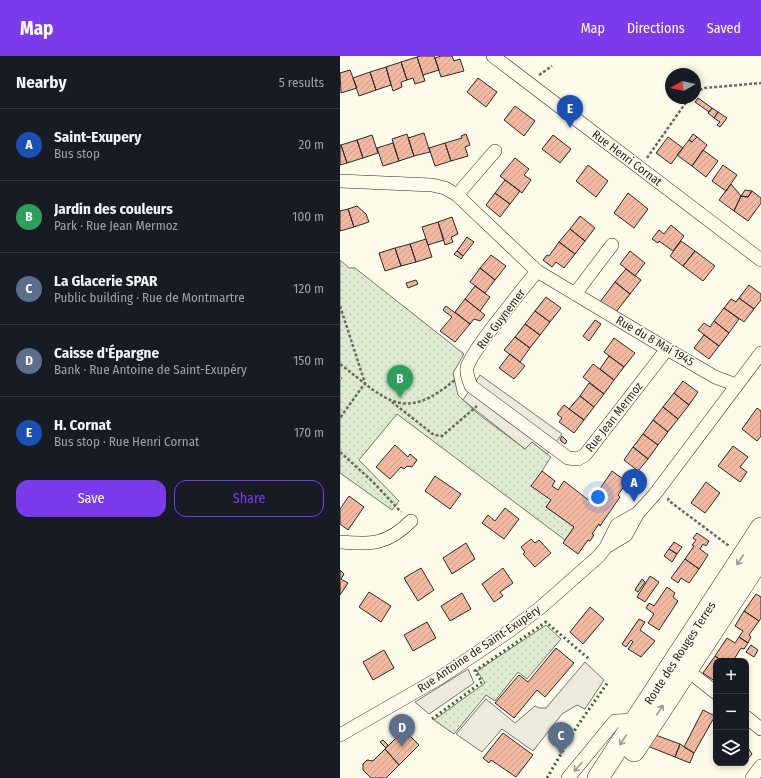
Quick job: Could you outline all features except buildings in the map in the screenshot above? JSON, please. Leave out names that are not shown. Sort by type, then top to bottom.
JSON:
[{"type":"main road","name":"Route des Rouges Terres","points":[[616,778],[643,724],[752,557],[761,528]]},
{"type":"main road","name":"Route des Rouges Terres","points":[[598,778],[643,724]]},
{"type":"street","name":"Rue Henri Cornat","points":[[493,56],[761,260]]},
{"type":"street","points":[[457,195],[495,151]]},
{"type":"street","name":"Rue du 8 Mai 1945","points":[[340,181],[432,185],[445,188],[457,195],[537,271],[715,377],[736,385]]},
{"type":"street","points":[[575,294],[612,245]]},
{"type":"street","name":"Rue Guynemer","points":[[468,368],[479,348],[537,271]]},
{"type":"street","name":"Rue Jean Mermoz","points":[[468,368],[468,378],[471,386],[568,458],[578,459],[586,455],[667,349]]},
{"type":"street","name":"Rue Antoine de Saint-Exupéry","points":[[340,735],[441,677],[523,621],[599,556],[606,547],[626,535],[638,513],[655,494],[761,353]]},
{"type":"street","points":[[340,542],[384,541],[398,534],[411,521]]},
{"type":"street","points":[[681,665],[713,690]]},
{"type":"street","points":[[749,719],[761,729]]},
{"type":"street","points":[[568,778],[615,721],[643,724]]},
{"type":"street","points":[[752,778],[761,766]]},
{"type":"path","points":[[701,89],[761,84]]},
{"type":"path","points":[[641,168],[686,104]]},
{"type":"path","points":[[340,306],[365,383]]},
{"type":"path","points":[[340,364],[434,435],[442,436],[486,398]]},
{"type":"path","points":[[388,399],[398,403],[422,402],[437,394],[468,368]]},
{"type":"path","points":[[340,418],[365,383]]},
{"type":"path","points":[[340,452],[373,482],[411,521]]},
{"type":"path","points":[[672,494],[668,500],[752,557]]},
{"type":"green space","points":[[340,260],[349,268],[355,268],[464,354],[453,373],[458,395],[477,413],[525,449],[532,442],[551,457],[542,471],[551,500],[546,507],[574,527],[565,540],[397,414],[359,460],[399,501],[392,510],[340,473],[340,381],[342,378],[340,377]]},
{"type":"green space","points":[[546,625],[561,639],[527,679],[518,672],[495,701],[486,695],[454,734],[434,720],[485,683],[477,671]]},
{"type":"shaded area","points":[[480,375],[562,434],[547,454],[532,442],[525,449],[463,400]]},
{"type":"shaded area","points":[[585,662],[604,680],[585,709],[577,705],[562,714],[533,751],[502,729],[482,752],[456,734],[486,699],[515,723],[535,706],[539,708],[546,708]]},
{"type":"shaded area","points":[[468,669],[474,683],[429,714],[415,702]]},
{"type":"hedge","points":[[432,719],[482,682],[475,671],[546,622],[589,659]]},
{"type":"hedge","points":[[547,778],[576,728],[608,682]]},
{"type":"place","name":"H. Cornat","points":[[570,128]]},
{"type":"place","name":"Jardin des couleurs","points":[[400,398]]},
{"type":"place","name":"Saint-Exupery","points":[[634,502]]},
{"type":"place","name":"Caisse d'Épargne","points":[[402,747]]},
{"type":"place","name":"La Glacerie SPAR","points":[[561,755]]}]
